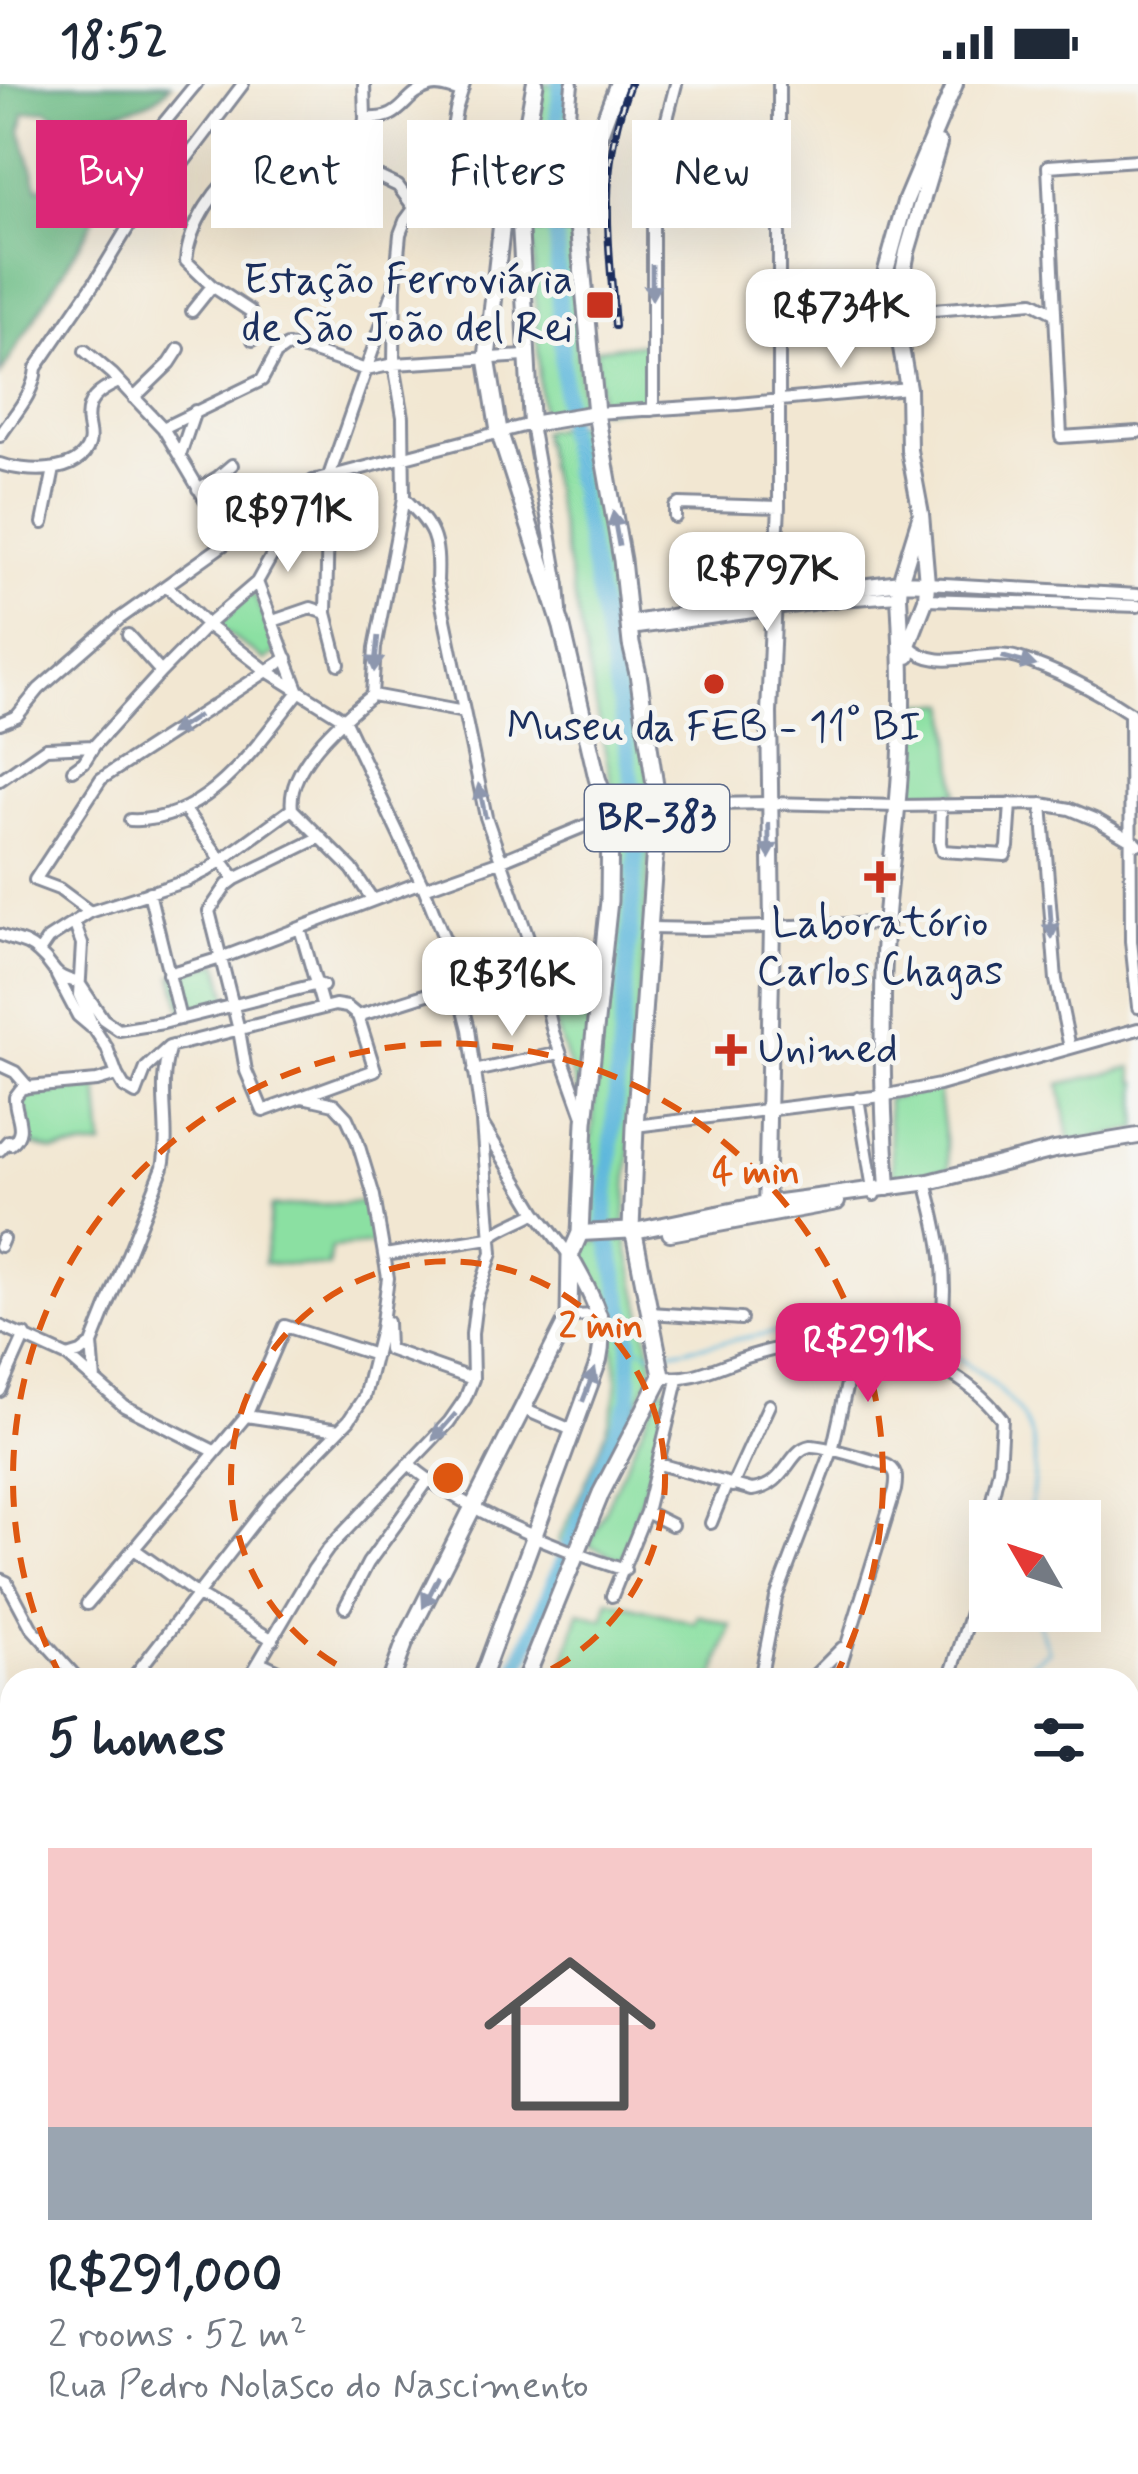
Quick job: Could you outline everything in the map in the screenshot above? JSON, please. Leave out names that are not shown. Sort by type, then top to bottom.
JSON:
[{"type":"highway","name":"BR-383","points":[[528,120],[535,84]]},
{"type":"highway","name":"BR-383","points":[[605,120],[618,84]]},
{"type":"highway","name":"BR-383","points":[[395,1668],[569,1316],[570,1256],[580,1233],[585,1122],[609,901],[613,814],[597,778],[562,627],[499,431],[487,358],[500,244],[511,228]]},
{"type":"highway","name":"BR-383","points":[[571,228],[588,414],[622,560],[653,806],[650,928],[622,1232],[667,1374]]},
{"type":"highway","points":[[530,1668],[601,1493],[667,1374]]},
{"type":"main road","points":[[902,684],[908,645],[926,591],[908,388],[884,278],[905,202],[955,84]]},
{"type":"main road","points":[[515,228],[534,423],[588,414]]},
{"type":"main road","points":[[879,1190],[885,923],[898,806],[899,589],[920,514]]},
{"type":"main road","points":[[765,1209],[774,603],[899,589],[926,591]]},
{"type":"main road","points":[[901,626],[908,645]]},
{"type":"main road","points":[[580,1233],[639,1230],[926,1182],[1054,1150],[1138,1136]]},
{"type":"main road","points":[[486,1668],[599,1360],[601,1315],[570,1256]]},
{"type":"street","points":[[165,120],[196,84]]},
{"type":"street","points":[[0,436],[29,396],[35,368],[97,279],[153,186],[180,167],[243,84]]},
{"type":"street","points":[[364,84],[364,118],[381,119],[432,86],[462,88],[456,120]]},
{"type":"street","points":[[568,120],[572,84]]},
{"type":"street","points":[[653,410],[653,217],[659,150],[676,84]]},
{"type":"street","points":[[629,626],[774,603],[779,507],[779,84]]},
{"type":"street","points":[[1138,160],[1048,166],[1060,437],[1138,431]]},
{"type":"street","points":[[383,179],[395,184],[407,199]]},
{"type":"street","points":[[211,200],[186,261],[212,286],[250,311],[254,340]]},
{"type":"street","points":[[372,899],[352,869],[292,809],[291,797],[305,764],[372,695],[375,648],[404,498],[403,417],[394,364],[394,286],[401,230],[407,221]]},
{"type":"street","points":[[192,311],[212,286]]},
{"type":"street","points":[[339,664],[326,613],[329,476],[394,286]]},
{"type":"street","points":[[895,313],[1034,302],[1053,290]]},
{"type":"street","points":[[1034,302],[1054,313]]},
{"type":"street","points":[[269,345],[305,349],[366,370],[526,356]]},
{"type":"street","points":[[163,428],[262,380],[276,354],[287,346]]},
{"type":"street","points":[[134,398],[179,349]]},
{"type":"street","points":[[85,351],[163,428],[198,489],[235,537]]},
{"type":"street","points":[[0,464],[24,470],[54,469],[77,458],[90,441],[88,406],[101,390],[118,382]]},
{"type":"street","points":[[588,414],[908,388]]},
{"type":"street","points":[[180,455],[195,411]]},
{"type":"street","points":[[0,723],[17,716],[39,689],[118,619],[313,481],[534,423],[560,585],[562,627]]},
{"type":"street","points":[[198,489],[232,465]]},
{"type":"street","points":[[43,523],[54,469]]},
{"type":"street","points":[[73,770],[161,672],[256,582],[313,481]]},
{"type":"street","points":[[404,498],[428,521],[434,534],[437,581],[486,817],[585,1122]]},
{"type":"street","points":[[676,517],[679,504],[779,507]]},
{"type":"street","points":[[256,582],[299,692]]},
{"type":"street","points":[[166,586],[207,626],[344,719],[448,948],[469,1028],[482,1122],[491,1259],[476,1301],[473,1379],[458,1411],[328,1549],[256,1668]]},
{"type":"street","points":[[926,591],[1138,595]]},
{"type":"street","points":[[926,591],[1138,607]]},
{"type":"street","points":[[272,620],[311,608],[326,613]]},
{"type":"street","points":[[128,635],[161,672]]},
{"type":"street","points":[[908,645],[935,660],[1015,657],[1134,707],[1131,940],[1138,1007]]},
{"type":"street","points":[[90,912],[58,889],[35,880],[101,779],[286,658]]},
{"type":"street","points":[[130,820],[145,821],[185,810],[238,768],[299,692]]},
{"type":"street","points":[[372,695],[464,712]]},
{"type":"street","points":[[0,780],[46,748],[94,746]]},
{"type":"street","points":[[84,762],[101,779]]},
{"type":"street","points":[[940,805],[942,851],[1005,855],[1011,804]]},
{"type":"street","points":[[168,974],[372,899],[500,861],[613,814],[653,806],[1042,804],[1070,809],[1133,841]]},
{"type":"street","points":[[1042,804],[1056,980],[1070,1048]]},
{"type":"street","points":[[39,952],[48,939],[90,912],[186,881],[292,809]]},
{"type":"street","points":[[185,810],[235,879]]},
{"type":"street","points":[[0,935],[39,952],[78,1016],[104,1040],[124,1087],[138,1093],[146,1068],[170,1047],[239,1030],[323,1008],[342,1005],[358,1016],[375,1070],[263,1111],[246,1071],[239,1030],[209,911],[235,879],[322,837]]},
{"type":"street","points":[[239,845],[253,868]]},
{"type":"street","points":[[149,892],[180,1019]]},
{"type":"street","points":[[74,922],[82,944],[80,998],[94,1030]]},
{"type":"street","points":[[650,928],[885,923]]},
{"type":"street","points":[[300,928],[323,1008]]},
{"type":"street","points":[[0,950],[14,940]]},
{"type":"street","points":[[57,976],[79,983],[103,1019],[115,1029],[127,1030],[320,985]]},
{"type":"street","points":[[358,1016],[459,984]]},
{"type":"street","points":[[543,992],[600,987]]},
{"type":"street","points":[[163,1023],[160,1036],[170,1047]]},
{"type":"street","points":[[634,1126],[882,1096],[939,1085],[1138,1029]]},
{"type":"street","points":[[68,1357],[81,1354],[92,1343],[164,1168],[163,1078],[170,1047]]},
{"type":"street","points":[[474,1071],[560,1052]]},
{"type":"street","points":[[0,1065],[15,1072],[28,1087]]},
{"type":"street","points":[[0,1150],[20,1136],[15,1097],[19,1091],[117,1076]]},
{"type":"street","points":[[140,1668],[271,1500],[350,1420],[364,1397],[388,1278],[374,1196],[350,1124],[334,1104],[303,1097]]},
{"type":"street","points":[[857,1098],[879,1190]]},
{"type":"street","points":[[482,1122],[536,1213],[570,1256]]},
{"type":"street","points":[[926,1182],[942,1243],[941,1330]]},
{"type":"street","points":[[385,1255],[489,1238],[536,1213]]},
{"type":"street","points":[[555,1234],[565,1238],[580,1233]]},
{"type":"street","points":[[385,1306],[388,1349],[473,1379]]},
{"type":"street","points":[[569,1316],[601,1315]]},
{"type":"street","points":[[652,1322],[741,1319]]},
{"type":"street","points":[[0,1326],[68,1357],[124,1406],[214,1451]]},
{"type":"street","points":[[87,1604],[246,1416],[285,1326],[375,1355]]},
{"type":"street","points":[[0,1391],[25,1335]]},
{"type":"street","points":[[92,1343],[95,1381]]},
{"type":"street","points":[[612,1596],[646,1512],[659,1465],[667,1374],[788,1347],[825,1343],[882,1349],[935,1364],[961,1379],[1002,1419],[999,1469],[984,1533],[979,1588],[953,1668]]},
{"type":"street","points":[[762,1668],[776,1598],[832,1451],[855,1348]]},
{"type":"street","points":[[711,1523],[769,1405]]},
{"type":"street","points":[[521,1408],[572,1430]]},
{"type":"street","points":[[246,1416],[339,1430]]},
{"type":"street","points":[[659,1465],[752,1490],[766,1488],[797,1454],[816,1446],[884,1464],[897,1473],[839,1668]]},
{"type":"street","points":[[410,1465],[475,1506],[549,1543],[625,1570]]},
{"type":"street","points":[[345,1607],[368,1563],[429,1479]]},
{"type":"street","points":[[646,1512],[672,1526]]},
{"type":"street","points":[[134,1549],[273,1640]]},
{"type":"street","points":[[0,1580],[7,1582],[31,1627],[68,1668]]},
{"type":"street","points":[[821,1668],[844,1646]]},
{"type":"street","points":[[260,1662],[273,1668]]},
{"type":"green space","points":[[0,84],[171,84],[137,106],[77,120],[64,120],[46,110],[24,113],[21,131],[36,181],[36,228],[89,228],[0,375]]},
{"type":"green space","points":[[543,84],[570,84],[570,120],[540,120]]},
{"type":"green space","points":[[532,232],[573,233],[582,410],[541,418]]},
{"type":"green space","points":[[646,343],[647,406],[600,410],[596,349]]},
{"type":"green space","points":[[586,423],[653,798],[616,806],[541,431]]},
{"type":"green space","points":[[253,592],[279,651],[265,661],[216,625]]},
{"type":"green space","points":[[907,704],[949,704],[957,793],[905,794]]},
{"type":"green space","points":[[652,814],[625,1225],[584,1230],[618,822]]},
{"type":"green space","points":[[219,963],[229,1002],[183,1013],[173,975]]},
{"type":"green space","points":[[594,989],[583,1109],[545,994]]},
{"type":"green space","points":[[1132,1067],[1138,1082],[1138,1129],[1070,1143],[1060,1084]]},
{"type":"green space","points":[[98,1086],[103,1146],[53,1151],[27,1143],[24,1094]]},
{"type":"green space","points":[[938,1089],[949,1169],[893,1179],[887,1099]]},
{"type":"green space","points":[[369,1202],[376,1244],[331,1248],[328,1267],[264,1263],[271,1207]]},
{"type":"green space","points":[[626,1238],[652,1372],[575,1548],[558,1541],[604,1437],[617,1376],[607,1326],[585,1270],[584,1243]]},
{"type":"green space","points":[[664,1388],[671,1389],[656,1454],[622,1560],[589,1545]]},
{"type":"green space","points":[[609,1600],[695,1623],[698,1615],[731,1625],[718,1668],[563,1668],[579,1612],[603,1619]]},
{"type":"waterway","points":[[518,1668],[630,1399],[630,1338],[605,1222],[639,826],[566,431],[553,177],[561,84]]},
{"type":"waterway","points":[[666,1352],[843,1321],[866,1321],[912,1334],[987,1379],[1023,1418],[1034,1458],[1031,1500]]},
{"type":"waterway","points":[[630,1338],[651,1353]]},
{"type":"waterway","points":[[1026,1668],[1049,1651],[1041,1632]]},
{"type":"railway","points":[[615,326],[609,175],[630,84]]},
{"type":"place","name":"Estação Ferroviária de São João del Rei","points":[[600,305]]},
{"type":"place","name":"Museu da FEB - 11° BI","points":[[714,684]]},
{"type":"place","name":"Laboratório Carlos Chagas","points":[[880,877]]},
{"type":"place","name":"Unimed","points":[[731,1050]]}]
